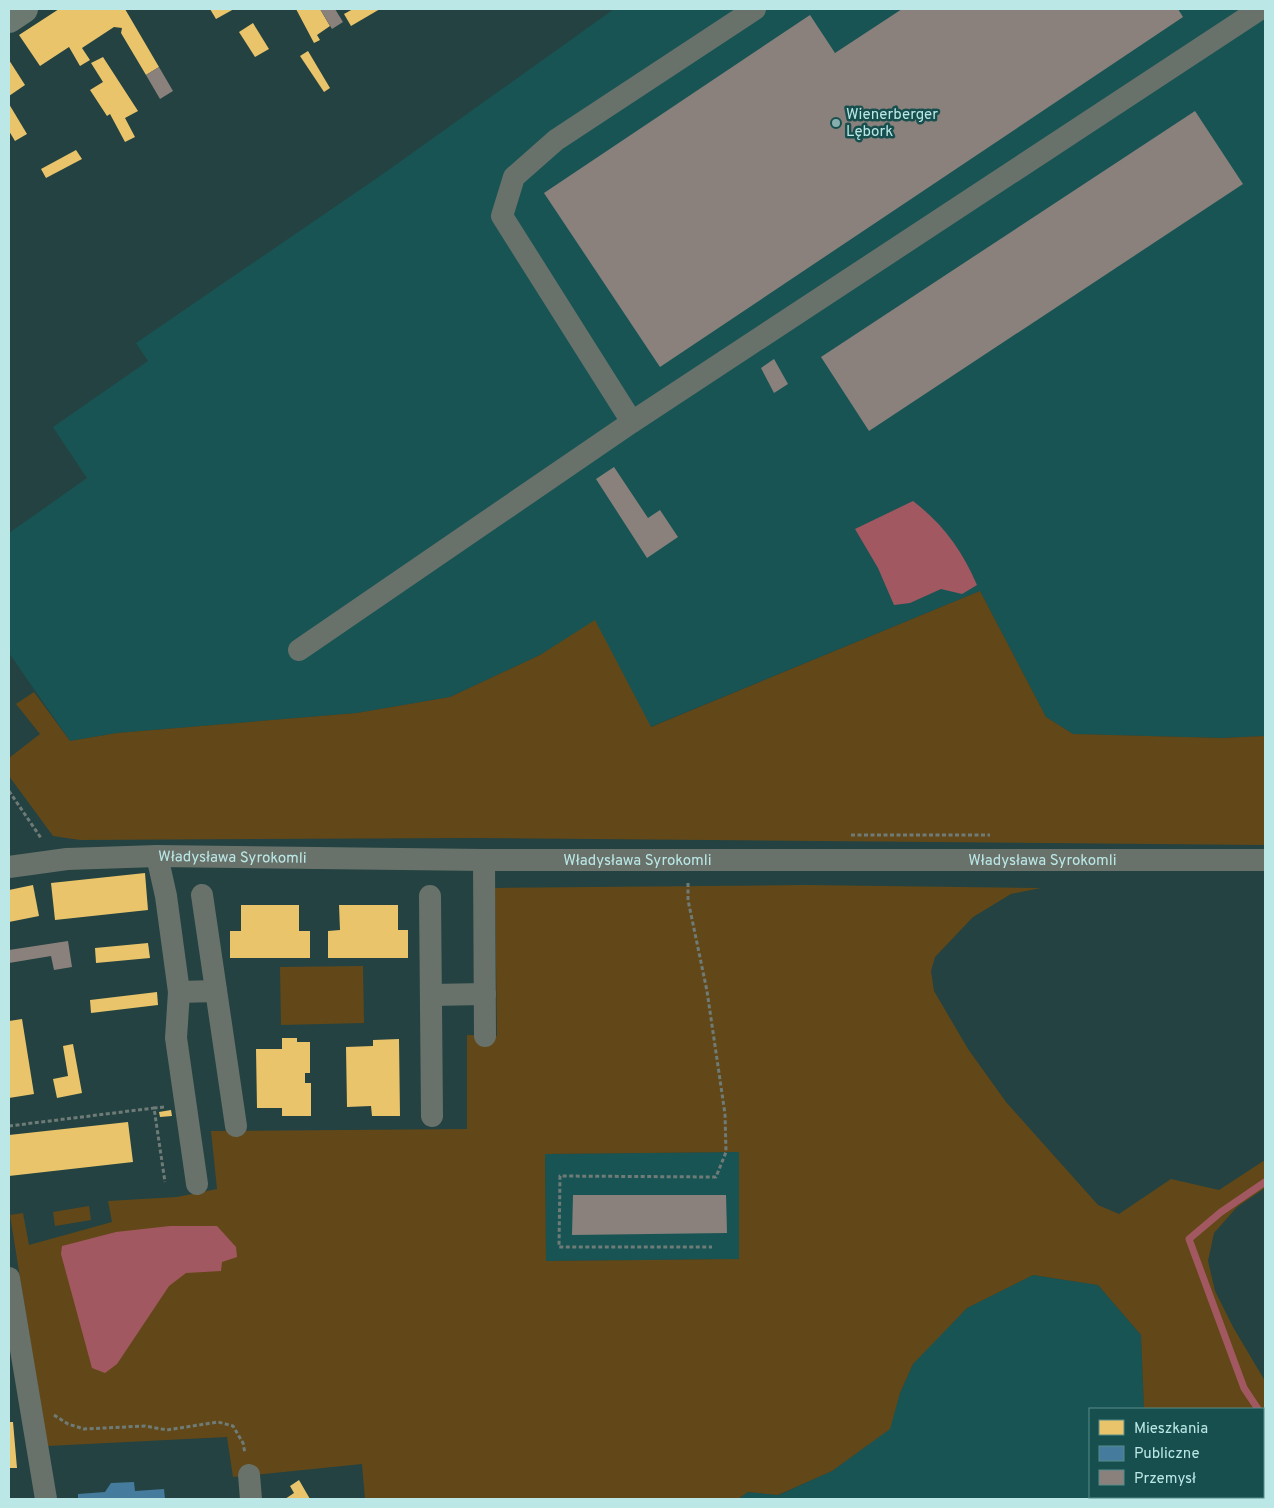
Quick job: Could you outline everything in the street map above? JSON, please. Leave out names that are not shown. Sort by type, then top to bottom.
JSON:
[{"type":"main road","points":[[9,18],[24,9]]},
{"type":"street","points":[[632,422],[502,216],[514,177],[556,140],[755,9]]},
{"type":"street","points":[[299,650],[632,422],[1260,9]]},
{"type":"street","points":[[157,856],[166,896],[179,992],[176,1038],[197,1184]]},
{"type":"street","name":"Władysława Syrokomli","points":[[9,867],[67,859],[157,856],[484,860],[1265,860]]},
{"type":"street","points":[[484,860],[485,1036]]},
{"type":"street","points":[[202,895],[236,1126]]},
{"type":"street","points":[[430,896],[432,1116]]},
{"type":"street","points":[[179,992],[216,991]]},
{"type":"street","points":[[431,995],[485,994]]},
{"type":"street","points":[[9,1278],[46,1499]]},
{"type":"street","points":[[249,1475],[251,1499]]},
{"type":"path","points":[[9,791],[41,838]]},
{"type":"path","points":[[687,860],[688,900],[707,991],[725,1114],[726,1152],[716,1177],[560,1176],[559,1247],[712,1246]]},
{"type":"path","points":[[9,1126],[172,1106]]},
{"type":"path","points":[[154,1108],[165,1182]]},
{"type":"path","points":[[50,1412],[68,1424],[84,1429],[145,1426],[167,1430],[218,1422],[233,1426],[243,1443],[249,1475]]},
{"type":"shaded area","points":[[614,9],[1265,9],[1265,736],[1222,738],[1073,734],[1046,717],[980,591],[650,727],[595,621],[540,655],[450,697],[357,713],[117,733],[70,741],[9,653],[9,533],[87,478],[53,427],[148,361],[136,343],[380,176]]},
{"type":"shaded area","points":[[913,501],[934,519],[951,538],[965,560],[977,585],[962,594],[941,589],[910,603],[894,605],[878,568],[855,529]]},
{"type":"shaded area","points":[[980,591],[1046,717],[1073,734],[1222,738],[1265,736],[1265,845],[469,838],[80,840],[53,836],[9,776],[9,758],[40,734],[16,704],[34,692],[70,741],[117,733],[357,713],[450,697],[540,655],[595,620],[651,727]]},
{"type":"shaded area","points":[[805,885],[1041,888],[1011,894],[973,917],[935,957],[931,971],[934,991],[968,1049],[1006,1102],[1098,1205],[1119,1214],[1171,1179],[1219,1190],[1265,1160],[1265,1188],[1237,1207],[1214,1233],[1208,1261],[1215,1291],[1233,1327],[1265,1381],[1265,1499],[1156,1499],[1264,1498],[1264,1408],[1144,1408],[1141,1335],[1098,1285],[1033,1275],[967,1308],[913,1364],[900,1393],[890,1429],[832,1471],[778,1495],[748,1492],[738,1499],[365,1499],[362,1464],[233,1477],[227,1437],[47,1446],[10,1215],[23,1213],[29,1245],[112,1222],[108,1201],[177,1197],[217,1189],[211,1131],[467,1129],[467,1035],[497,1036],[495,888]],"holes":[[[739,1152],[739,1259],[546,1261],[545,1154]]]},
{"type":"shaded area","points":[[363,966],[364,1023],[281,1025],[280,967]]},
{"type":"shaded area","points":[[739,1152],[739,1259],[546,1261],[545,1154]]},
{"type":"shaded area","points":[[89,1206],[91,1220],[55,1226],[53,1212]]},
{"type":"shaded area","points":[[170,1226],[217,1226],[236,1247],[237,1257],[222,1262],[221,1271],[186,1273],[169,1286],[117,1364],[105,1373],[92,1368],[61,1254],[62,1246],[116,1232]]},
{"type":"shaded area","points":[[1033,1275],[1098,1285],[1141,1335],[1144,1408],[1089,1408],[1089,1498],[1156,1499],[738,1499],[748,1492],[779,1495],[832,1471],[889,1429],[900,1393],[913,1364],[967,1308]]},
{"type":"building: Mieszkania","points":[[59,9],[125,9],[159,67],[146,75],[121,33],[122,28],[114,27],[82,48],[90,60],[80,66],[69,47],[40,66],[19,35]]},
{"type":"building: Mieszkania","points":[[210,9],[234,9],[216,19]]},
{"type":"building: Mieszkania","points":[[296,9],[320,9],[330,26],[317,35],[320,40],[314,43]]},
{"type":"building: Mieszkania","points":[[353,9],[380,9],[351,26],[344,14]]},
{"type":"building: Mieszkania","points":[[253,23],[269,49],[255,57],[239,32]]},
{"type":"building: Mieszkania","points":[[308,51],[330,88],[324,92],[300,56]]},
{"type":"building: Mieszkania","points":[[103,57],[138,111],[125,118],[135,137],[125,142],[110,114],[107,116],[90,90],[103,82],[91,63]]},
{"type":"building: Mieszkania","points":[[9,60],[25,85],[9,96]]},
{"type":"building: Mieszkania","points":[[9,104],[27,134],[15,141],[9,131]]},
{"type":"building: Mieszkania","points":[[76,150],[82,159],[46,178],[41,169]]},
{"type":"building: Mieszkania","points":[[145,873],[148,910],[55,920],[51,883]]},
{"type":"building: Mieszkania","points":[[33,885],[39,916],[9,922],[9,890]]},
{"type":"building: Mieszkania","points":[[241,905],[299,905],[299,931],[310,931],[310,958],[230,958],[230,931],[241,931]]},
{"type":"building: Mieszkania","points":[[339,905],[398,905],[398,930],[408,930],[408,958],[328,958],[328,931],[340,930]]},
{"type":"building: Mieszkania","points":[[148,943],[150,958],[96,963],[95,948]]},
{"type":"building: Mieszkania","points":[[157,992],[158,1005],[91,1013],[90,1000]]},
{"type":"building: Mieszkania","points":[[22,1019],[34,1094],[9,1098],[9,1021]]},
{"type":"building: Mieszkania","points":[[282,1038],[297,1038],[297,1042],[310,1042],[310,1073],[305,1073],[305,1083],[311,1083],[311,1116],[282,1116],[282,1108],[257,1108],[256,1049],[282,1049]]},
{"type":"building: Mieszkania","points":[[399,1039],[400,1116],[372,1116],[371,1106],[347,1107],[346,1047],[373,1046],[373,1040]]},
{"type":"building: Mieszkania","points":[[73,1044],[82,1093],[57,1098],[53,1079],[68,1076],[63,1046]]},
{"type":"building: Mieszkania","points":[[171,1110],[172,1116],[160,1117],[159,1112]]},
{"type":"building: Mieszkania","points":[[128,1122],[133,1162],[9,1176],[9,1135]]},
{"type":"building: Mieszkania","points":[[9,1422],[13,1422],[17,1468],[9,1468]]},
{"type":"building: Mieszkania","points":[[299,1480],[310,1499],[285,1499],[294,1493],[290,1486]]},
{"type":"building: Publiczne","points":[[134,1482],[135,1491],[164,1489],[165,1499],[78,1499],[78,1494],[105,1492],[111,1483]]},
{"type":"building: Przemysł","points":[[320,9],[335,9],[343,22],[332,29]]},
{"type":"building: Przemysł","name":"Wienerberger Lębork","points":[[902,9],[1178,9],[1183,17],[660,367],[544,193],[810,15],[835,53]]},
{"type":"building: Przemysł","points":[[159,67],[173,91],[160,99],[146,75]]},
{"type":"building: Przemysł","points":[[1195,111],[1243,184],[869,431],[821,357]]},
{"type":"building: Przemysł","points":[[774,359],[788,384],[774,393],[761,368]]},
{"type":"building: Przemysł","points":[[614,467],[648,518],[660,510],[678,537],[647,558],[596,479]]},
{"type":"building: Przemysł","points":[[68,941],[72,967],[54,970],[51,956],[9,963],[9,950]]},
{"type":"building: Przemysł","points":[[573,1195],[726,1195],[727,1233],[572,1235]]},
{"type":"waterway","points":[[1257,1408],[1244,1388],[1189,1239],[1221,1212],[1265,1182]]},
{"type":"place","name":"Wienerberger Lębork","points":[[836,123]]}]
